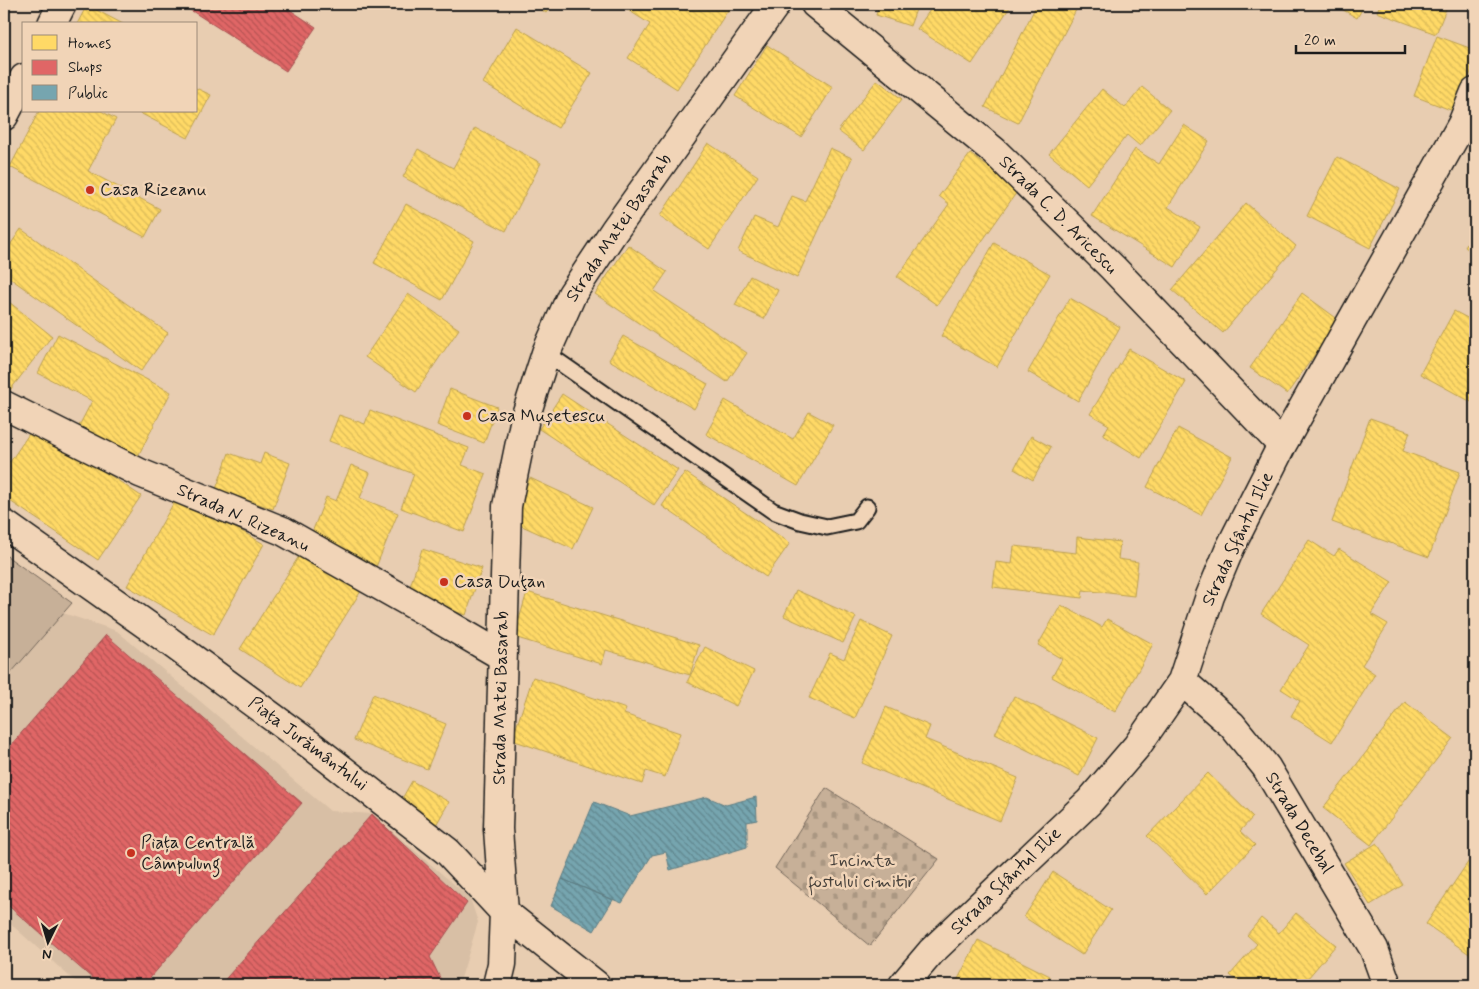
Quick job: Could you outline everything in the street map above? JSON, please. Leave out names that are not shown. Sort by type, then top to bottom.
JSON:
[{"type":"street","points":[[53,22],[62,4]]},
{"type":"street","name":"Strada Matei Basarab","points":[[497,985],[502,964],[504,912],[498,828],[507,506],[525,418],[546,353],[572,294],[614,231],[776,4]]},
{"type":"street","name":"Strada C. D. Aricescu","points":[[816,4],[994,151],[1113,268],[1282,445]]},
{"type":"street","points":[[4,116],[22,82]]},
{"type":"street","name":"Strada Sfântul Ilie","points":[[903,985],[931,952],[1089,802],[1137,746],[1182,681],[1210,596],[1230,548],[1282,445],[1469,130],[1475,92]]},
{"type":"street","name":"Strada N. Rizeanu","points":[[4,405],[140,473],[283,531],[502,656]]},
{"type":"street","name":"Piața Jurământului","points":[[4,524],[158,633],[312,746],[448,852],[504,912],[596,985]]},
{"type":"street","name":"Strada Decebal","points":[[1182,681],[1232,725],[1266,767],[1374,949],[1387,985]]},
{"type":"lane","points":[[546,353],[773,511],[800,521],[827,527],[856,521],[868,507]]},
{"type":"shaded area","name":"Piața Centrală Câmpulung","points":[[63,613],[117,631],[330,811],[372,814],[470,898],[478,922],[459,985],[79,985],[4,918],[4,681]]},
{"type":"green space","points":[[4,554],[72,603],[4,681]]},
{"type":"green space","name":"Incinta fostului cimitir","points":[[826,788],[939,859],[870,946],[775,868]]},
{"type":"building: Homes","points":[[534,4],[553,4],[546,13]]},
{"type":"building: Homes","points":[[632,4],[732,4],[677,89],[628,58],[650,24],[628,10]]},
{"type":"building: Homes","points":[[879,4],[918,4],[910,26],[876,15]]},
{"type":"building: Homes","points":[[934,4],[1012,4],[972,64],[917,29]]},
{"type":"building: Homes","points":[[1037,4],[1079,4],[1018,123],[985,107]]},
{"type":"building: Homes","points":[[1333,4],[1365,4],[1357,18]]},
{"type":"building: Homes","points":[[1380,4],[1448,4],[1436,34],[1377,12]]},
{"type":"building: Homes","points":[[87,5],[119,22],[78,22]]},
{"type":"building: Homes","points":[[517,27],[592,73],[558,128],[483,83]]},
{"type":"building: Homes","points":[[1437,36],[1475,50],[1475,61],[1456,112],[1414,96]]},
{"type":"building: Homes","points":[[767,45],[833,87],[801,137],[735,96]]},
{"type":"building: Homes","points":[[877,80],[902,99],[864,150],[838,131]]},
{"type":"building: Homes","points":[[1142,87],[1170,110],[1140,146],[1127,135],[1087,185],[1049,154],[1102,89],[1125,108]]},
{"type":"building: Homes","points":[[198,89],[211,95],[188,138],[138,112],[198,112]]},
{"type":"building: Homes","name":"Casa Rizeanu","points":[[38,112],[103,112],[116,119],[88,171],[160,209],[145,237],[10,167]]},
{"type":"building: Homes","points":[[1184,125],[1209,141],[1168,207],[1200,227],[1175,267],[1092,216],[1135,149],[1159,164]]},
{"type":"building: Homes","points":[[475,128],[541,163],[506,231],[403,177],[418,149],[453,168]]},
{"type":"building: Homes","points":[[708,143],[758,176],[709,249],[660,216]]},
{"type":"building: Homes","points":[[830,148],[852,158],[797,278],[738,251],[754,217],[778,227],[792,196],[805,201]]},
{"type":"building: Homes","points":[[970,154],[1019,189],[937,305],[897,277],[949,204],[939,196]]},
{"type":"building: Homes","points":[[1337,157],[1400,189],[1370,248],[1307,216]]},
{"type":"building: Homes","points":[[1246,203],[1296,246],[1223,333],[1172,290]]},
{"type":"building: Homes","points":[[406,204],[474,241],[442,300],[374,263]]},
{"type":"building: Homes","points":[[21,229],[168,333],[141,371],[4,274],[4,254]]},
{"type":"building: Homes","points":[[1475,232],[1475,254],[1465,247]]},
{"type":"building: Homes","points":[[994,243],[1050,274],[997,367],[941,336]]},
{"type":"building: Homes","points":[[628,245],[667,272],[654,291],[747,353],[727,382],[595,294]]},
{"type":"building: Homes","points":[[750,276],[778,290],[764,319],[735,305]]},
{"type":"building: Homes","points":[[1302,293],[1339,320],[1287,394],[1250,368]]},
{"type":"building: Homes","points":[[408,294],[459,329],[416,392],[365,357]]},
{"type":"building: Homes","points":[[4,298],[52,336],[7,394],[4,391]]},
{"type":"building: Homes","points":[[1070,298],[1120,327],[1078,401],[1028,372]]},
{"type":"building: Homes","points":[[1454,311],[1475,322],[1475,404],[1420,374]]},
{"type":"building: Homes","points":[[58,334],[171,392],[138,456],[79,426],[92,401],[38,373]]},
{"type":"building: Homes","points":[[623,336],[708,384],[694,409],[609,360]]},
{"type":"building: Homes","points":[[1129,349],[1186,382],[1141,458],[1103,435],[1109,425],[1090,414]]},
{"type":"building: Homes","name":"Casa Mușetescu","points":[[450,389],[497,407],[484,443],[437,425]]},
{"type":"building: Homes","points":[[562,394],[678,470],[654,505],[539,429]]},
{"type":"building: Homes","points":[[725,400],[793,439],[809,412],[833,425],[798,486],[706,434]]},
{"type":"building: Homes","points":[[370,410],[469,448],[462,465],[486,474],[464,532],[401,508],[414,474],[329,441],[339,415],[365,424]]},
{"type":"building: Homes","points":[[1370,418],[1410,432],[1403,451],[1460,472],[1429,557],[1332,522]]},
{"type":"building: Homes","points":[[35,425],[141,496],[98,560],[4,497],[4,458],[10,462]]},
{"type":"building: Homes","points":[[1178,428],[1232,457],[1201,515],[1147,487]]},
{"type":"building: Homes","points":[[1031,436],[1051,447],[1033,480],[1014,469]]},
{"type":"building: Homes","points":[[229,453],[260,464],[264,453],[290,463],[273,509],[216,489]]},
{"type":"building: Homes","points":[[351,465],[370,473],[360,498],[398,513],[376,567],[309,540],[326,497],[336,501]]},
{"type":"building: Homes","points":[[685,472],[790,543],[766,577],[662,506]]},
{"type":"building: Homes","points":[[530,478],[593,507],[573,549],[511,521]]},
{"type":"building: Homes","points":[[178,495],[264,544],[213,635],[127,586]]},
{"type":"building: Homes","points":[[1077,537],[1120,542],[1118,559],[1138,562],[1134,596],[1083,590],[1082,598],[993,587],[996,562],[1012,564],[1014,546],[1076,553]]},
{"type":"building: Homes","points":[[1309,540],[1334,556],[1339,549],[1392,582],[1371,614],[1388,624],[1362,665],[1375,674],[1332,742],[1291,716],[1300,701],[1281,689],[1309,645],[1261,614]]},
{"type":"building: Homes","name":"Casa Duţan","points":[[422,549],[482,568],[466,615],[407,596]]},
{"type":"building: Homes","points":[[301,553],[361,591],[300,688],[240,649]]},
{"type":"building: Homes","points":[[796,590],[856,617],[843,643],[784,616]]},
{"type":"building: Homes","points":[[527,592],[699,645],[690,675],[606,650],[602,664],[514,637]]},
{"type":"building: Homes","points":[[1061,605],[1102,627],[1107,619],[1153,644],[1115,712],[1052,677],[1062,659],[1038,645]]},
{"type":"building: Homes","points":[[861,621],[892,636],[855,718],[809,698],[830,653],[844,659]]},
{"type":"building: Homes","points":[[705,647],[754,671],[736,706],[687,682]]},
{"type":"building: Homes","points":[[533,677],[626,709],[624,714],[680,733],[665,777],[646,771],[642,784],[512,740]]},
{"type":"building: Homes","points":[[373,694],[446,724],[427,769],[354,740]]},
{"type":"building: Homes","points":[[1014,696],[1098,738],[1079,776],[995,734]]},
{"type":"building: Homes","points":[[1405,702],[1453,738],[1371,845],[1323,808]]},
{"type":"building: Homes","points":[[886,707],[930,726],[925,739],[1018,778],[1000,821],[862,763]]},
{"type":"building: Homes","points":[[1208,773],[1253,817],[1240,831],[1255,845],[1207,894],[1147,836]]},
{"type":"building: Homes","points":[[412,781],[449,802],[436,825],[399,804]]},
{"type":"building: Homes","points":[[1377,843],[1403,885],[1370,905],[1344,863]]},
{"type":"building: Homes","points":[[1475,852],[1475,958],[1426,924]]},
{"type":"building: Homes","points":[[1053,872],[1111,910],[1082,955],[1024,917]]},
{"type":"building: Homes","points":[[1296,913],[1336,945],[1302,985],[1242,985],[1230,975],[1257,944],[1247,935],[1261,918],[1279,933]]},
{"type":"building: Homes","points":[[978,940],[1050,976],[1048,981],[1056,985],[955,985]]},
{"type":"building: Shops","points":[[181,4],[281,4],[316,27],[286,71]]},
{"type":"building: Shops","name":"Piața Centrală Câmpulung","points":[[106,635],[302,803],[144,985],[100,985],[4,902],[4,753]]},
{"type":"building: Shops","name":"Piața Centrală Câmpulung","points":[[372,814],[467,903],[430,957],[441,980],[439,985],[220,985]]},
{"type":"building: Public","points":[[707,797],[726,805],[756,797],[757,820],[747,822],[747,847],[670,870],[666,852],[652,855],[622,903],[562,879],[594,802],[630,816]]},
{"type":"building: Public","points":[[562,879],[613,900],[594,931],[551,906]]},
{"type":"place","name":"Casa Rizeanu","points":[[90,190]]},
{"type":"place","name":"Casa Mușetescu","points":[[467,416]]},
{"type":"place","name":"Casa Duţan","points":[[444,582]]},
{"type":"place","name":"Piața Centrală Câmpulung","points":[[131,853]]}]
